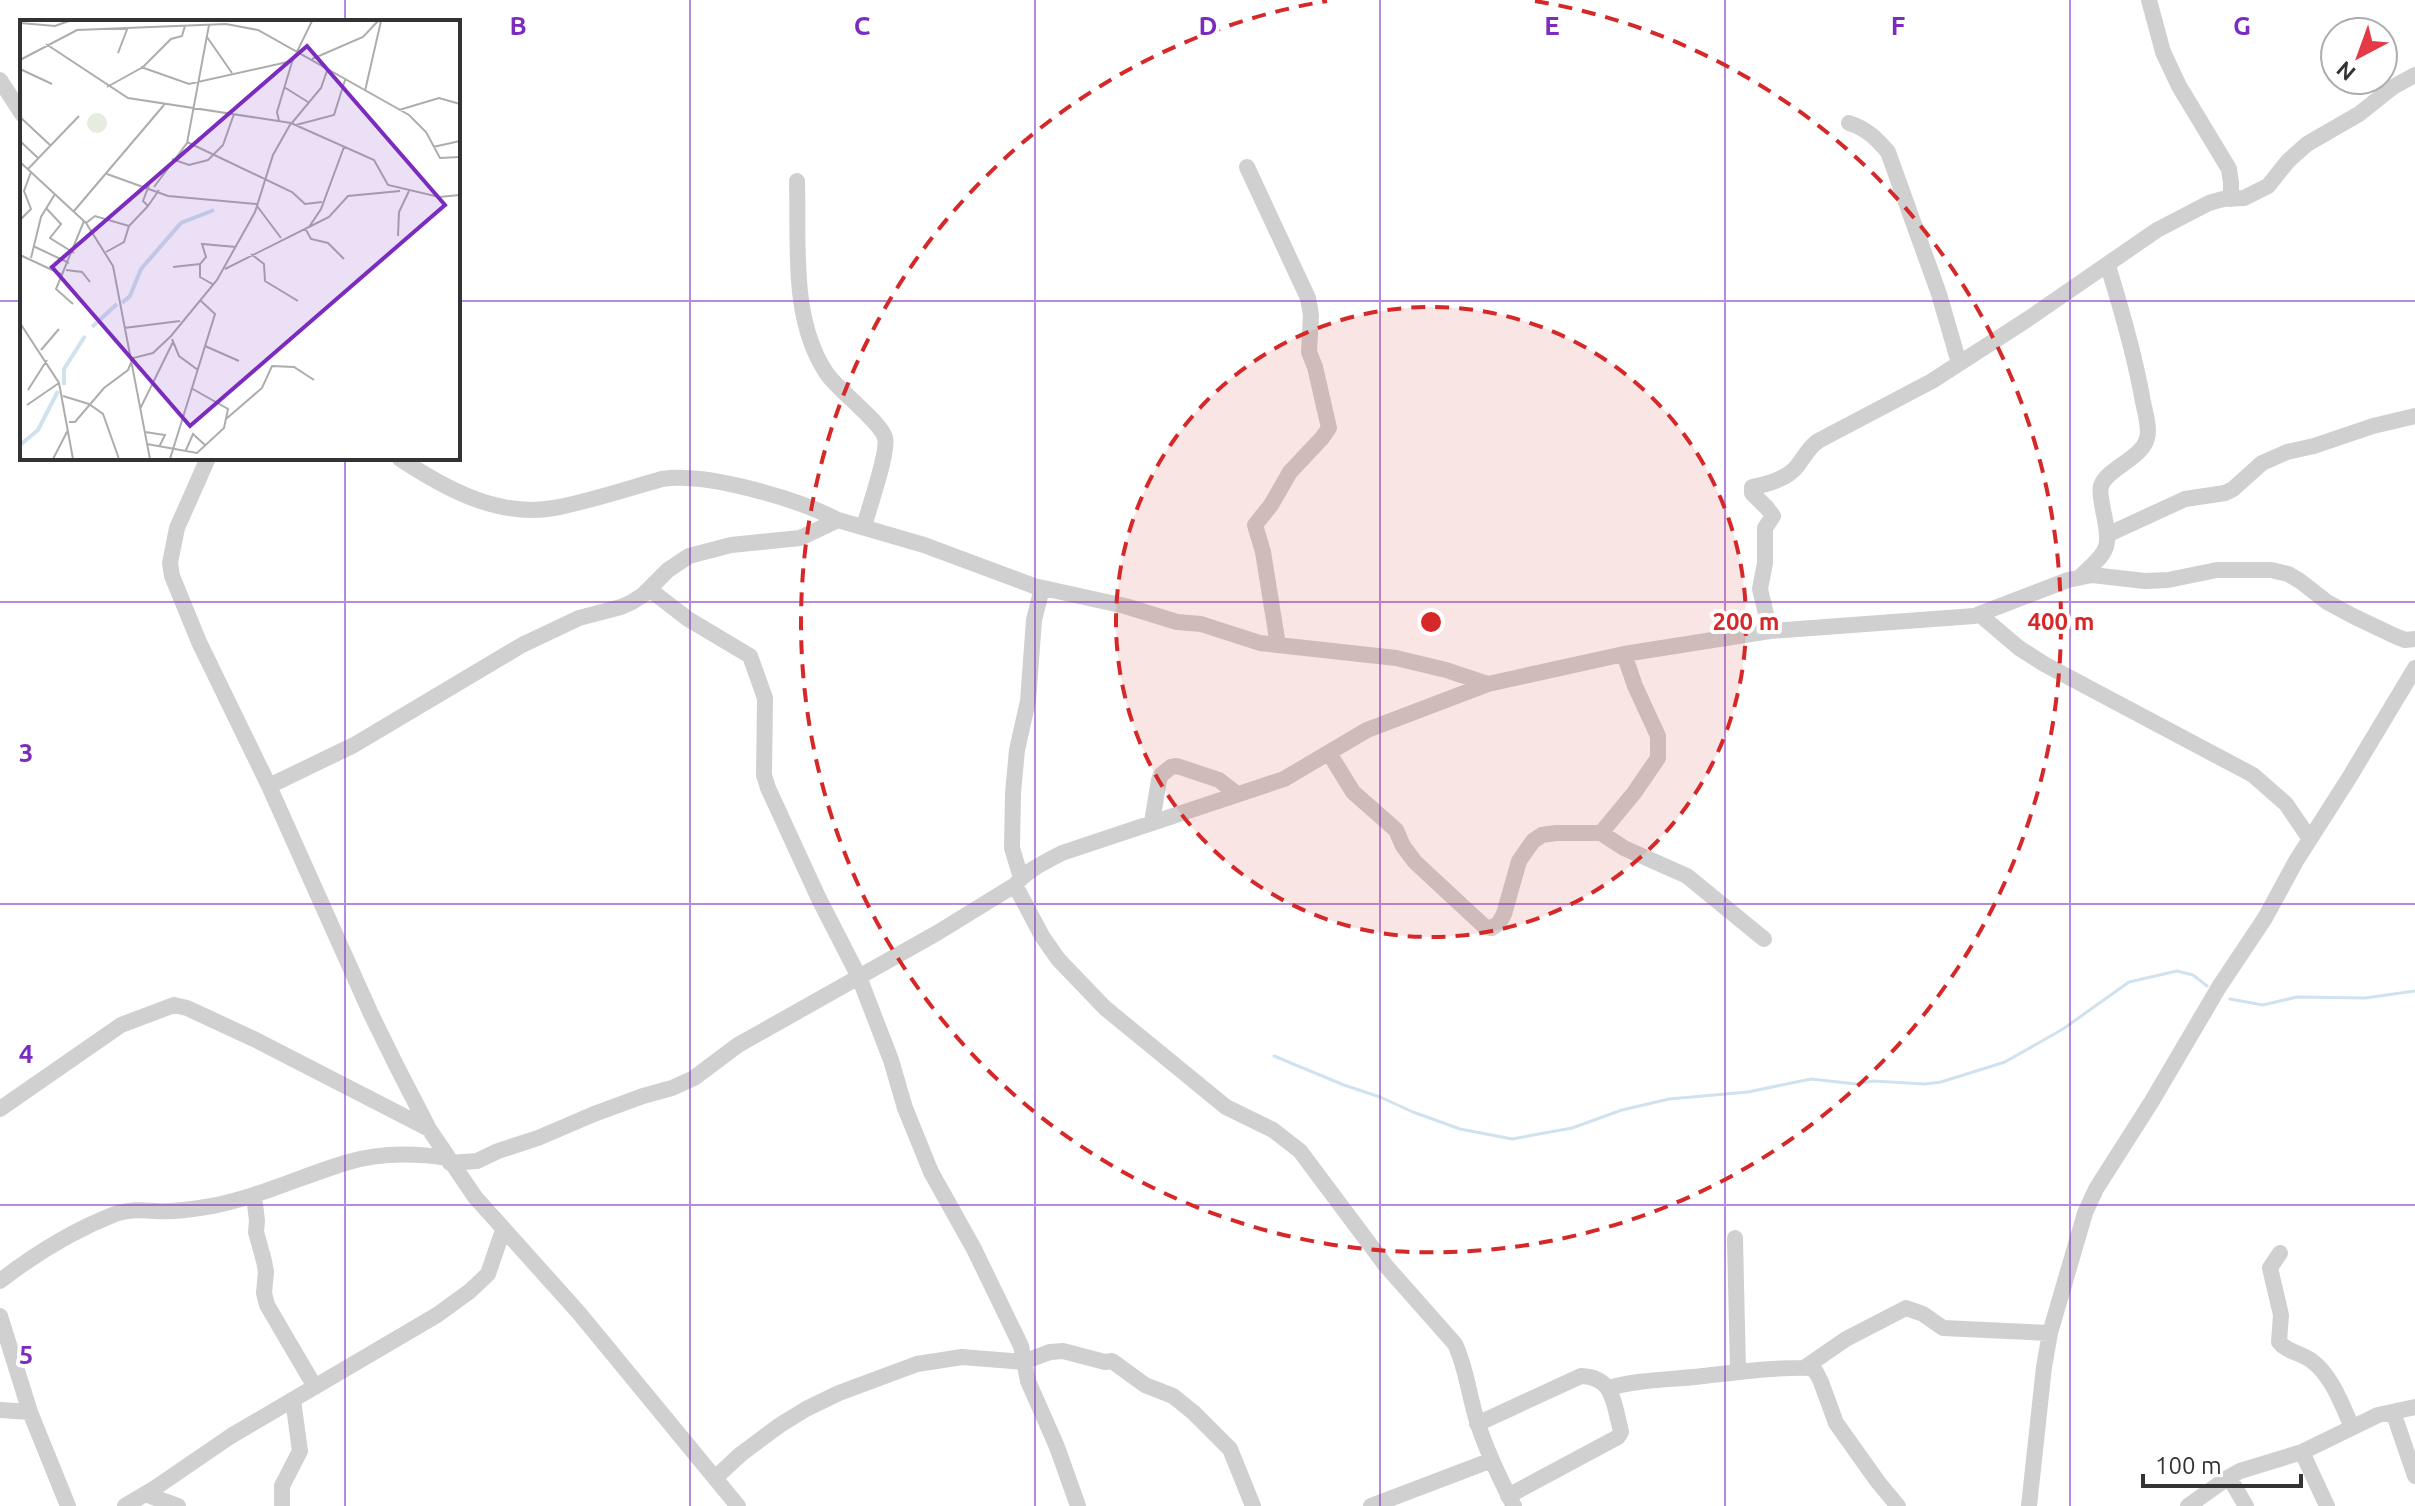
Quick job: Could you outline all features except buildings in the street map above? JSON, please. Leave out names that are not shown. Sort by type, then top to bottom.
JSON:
[{"type":"street","points":[[2149,0],[2163,52],[2179,86],[2229,169],[2231,199]]},
{"type":"street","points":[[1770,631],[1760,589],[1765,563],[1765,528],[1773,516],[1751,491],[1752,487],[1771,483],[1791,472],[1810,446],[1932,381],[2108,266],[2157,230],[2209,203],[2244,198],[2268,186],[2298,150],[2359,114],[2393,87],[2415,75]]},
{"type":"street","points":[[0,80],[20,111]]},
{"type":"street","points":[[1849,123],[1863,127],[1888,152],[1939,294],[1959,363]]},
{"type":"street","points":[[1247,167],[1308,298],[1311,315],[1309,352],[1329,428],[1290,472],[1255,525],[1263,552],[1278,645]]},
{"type":"street","points":[[797,181],[801,293],[812,343],[817,357],[836,385],[879,427],[886,442],[864,527]]},
{"type":"street","points":[[2080,577],[2106,550],[2109,534],[2100,489],[2103,481],[2147,439],[2131,346],[2108,266]]},
{"type":"street","points":[[2109,534],[2185,499],[2225,493],[2262,463],[2287,452],[2415,416]]},
{"type":"street","points":[[207,460],[177,528],[170,563],[172,576],[199,642],[269,786],[371,1014],[429,1129],[448,1160],[503,1230],[579,1313],[738,1506]]},
{"type":"street","points":[[402,460],[457,492],[483,503],[505,507],[552,509],[662,479],[696,477],[766,494],[838,520],[924,545],[1042,588],[1125,606],[1177,622],[1201,624],[1260,643],[1396,658],[1488,684]]},
{"type":"street","points":[[269,786],[354,745],[522,645],[579,618],[621,607],[689,556],[731,545],[800,538],[838,520]]},
{"type":"street","points":[[0,1281],[43,1251],[118,1213],[135,1209],[158,1211],[208,1207],[254,1195],[347,1162],[409,1154],[477,1161],[643,1096],[672,1088],[694,1078],[738,1045],[937,933],[1062,853],[1284,779],[1367,730],[1488,684],[1624,654],[1770,631],[1959,618],[2092,575],[2145,581],[2168,580],[2217,570],[2271,570],[2288,574],[2353,616],[2405,640],[2415,639]]},
{"type":"street","points":[[1042,588],[1034,620],[1028,701],[1017,750],[1012,848],[1018,881],[1042,936],[1058,959],[1105,1008],[1226,1107],[1273,1130],[1300,1151],[1386,1266],[1455,1344],[1461,1356],[1477,1424],[1511,1501],[1618,1437],[1621,1432],[1609,1388],[1592,1376],[1581,1376],[1477,1424]]},
{"type":"street","points":[[649,589],[688,619],[750,656],[765,698],[764,775],[768,788],[813,887],[859,977],[931,1172],[960,1222],[1021,1346],[1028,1381],[1057,1447],[1078,1506]]},
{"type":"street","points":[[1979,614],[2019,648],[2044,664],[2253,775],[2286,804],[2310,839]]},
{"type":"street","points":[[1601,833],[1658,758],[1658,736],[1624,654]]},
{"type":"street","points":[[2029,1506],[2050,1333],[2079,1230],[2096,1189],[2219,987],[2265,918],[2415,668]]},
{"type":"street","points":[[1329,753],[1353,792],[1396,830],[1415,862],[1485,927],[1492,928],[1499,923],[1519,861],[1533,841],[1542,835],[1556,833],[1601,833],[1624,848],[1687,876],[1764,939]]},
{"type":"street","points":[[1152,822],[1159,780],[1171,767],[1206,775],[1226,784],[1237,794]]},
{"type":"street","points":[[0,1109],[121,1025],[174,1005],[233,1029],[429,1129]]},
{"type":"street","points":[[468,1187],[477,1161]]},
{"type":"street","points":[[254,1195],[256,1232],[266,1272],[264,1293],[315,1387]]},
{"type":"street","points":[[125,1506],[231,1436],[437,1315],[470,1291],[488,1274],[503,1230]]},
{"type":"street","points":[[1735,1238],[1738,1371]]},
{"type":"street","points":[[2280,1253],[2270,1268],[2281,1315],[2279,1342],[2286,1349],[2314,1362],[2323,1372],[2352,1427]]},
{"type":"street","points":[[1804,1368],[1846,1339],[1906,1308],[1923,1314],[1943,1328],[2050,1333]]},
{"type":"street","points":[[0,1316],[30,1412],[68,1506]]},
{"type":"street","points":[[715,1478],[780,1425],[839,1393],[917,1364],[962,1357],[1023,1362],[1050,1352],[1069,1351],[1105,1362],[1112,1361],[1145,1385],[1173,1396],[1194,1413],[1230,1449],[1253,1506]]},
{"type":"street","points":[[1609,1388],[1629,1382],[1738,1371],[1811,1368],[1816,1372],[1836,1423],[1898,1506]]},
{"type":"street","points":[[282,1506],[282,1486],[300,1451],[293,1400]]},
{"type":"street","points":[[2188,1506],[2240,1471],[2302,1452],[2378,1415],[2415,1407]]},
{"type":"street","points":[[0,1410],[30,1412]]},
{"type":"street","points":[[2393,1412],[2415,1476]]},
{"type":"street","points":[[2302,1452],[2327,1506]]},
{"type":"street","points":[[1371,1506],[1492,1460]]},
{"type":"street","points":[[2229,1477],[2246,1506]]},
{"type":"street","points":[[145,1494],[178,1506]]},
{"type":"waterway","points":[[1274,1056],[1460,1129],[1512,1139],[1572,1128],[1622,1110],[1669,1099],[1748,1092],[1811,1079],[1856,1084],[1873,1081],[1941,1082],[2005,1062],[2063,1029],[2129,982],[2177,971],[2193,975],[2207,986]]},
{"type":"waterway","points":[[2230,999],[2263,1005],[2297,997],[2365,998],[2415,991]]}]
